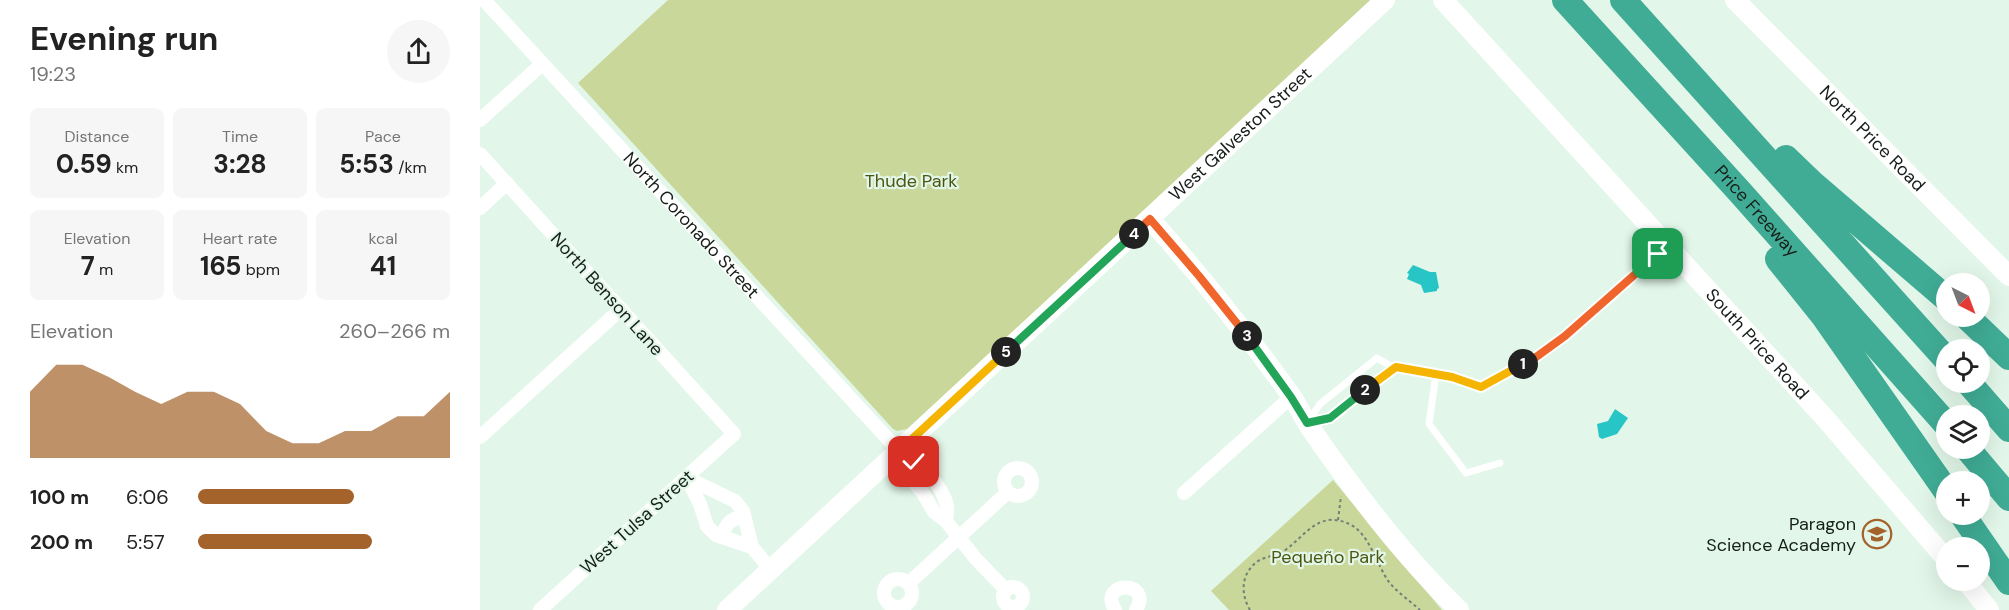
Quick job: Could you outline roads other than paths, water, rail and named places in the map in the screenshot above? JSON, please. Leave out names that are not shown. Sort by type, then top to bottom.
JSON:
[{"type":"highway","name":"Price Freeway","points":[[1564,0],[1739,191],[1936,413]]},
{"type":"highway","points":[[1623,0],[1936,348]]},
{"type":"highway","points":[[1671,53],[1812,183],[1936,290]]},
{"type":"highway","points":[[1621,62],[1823,315],[1936,476]]},
{"type":"highway","points":[[1978,327],[2009,357]]},
{"type":"highway","points":[[1978,393],[2009,429]]},
{"type":"highway","points":[[1977,459],[2009,498]]},
{"type":"highway","points":[[1970,525],[2009,582]]},
{"type":"street","name":"North Coronado Street","points":[[484,0],[899,451]]},
{"type":"street","name":"West Galveston Street","points":[[727,610],[1385,0]]},
{"type":"street","name":"South Price Road","points":[[1443,0],[1831,425],[1936,547]]},
{"type":"street","name":"North Price Road","points":[[1735,0],[2009,276]]},
{"type":"street","points":[[480,120],[542,64]]},
{"type":"street","name":"North Benson Lane","points":[[480,154],[734,434]]},
{"type":"street","points":[[480,208],[507,183]]},
{"type":"street","points":[[1150,219],[1232,316],[1370,508],[1408,555],[1459,610]]},
{"type":"street","points":[[480,437],[621,309]]},
{"type":"street","points":[[1184,493],[1291,397]]},
{"type":"street","name":"West Tulsa Street","points":[[540,610],[734,434]]},
{"type":"street","points":[[899,451],[918,465],[936,484],[947,507],[946,521]]},
{"type":"street","points":[[899,451],[908,475],[923,493],[934,512],[946,521],[1006,590],[1012,587],[1019,589],[1022,594],[1022,607]]},
{"type":"street","points":[[687,478],[735,501],[743,512],[752,547],[771,570]]},
{"type":"street","points":[[687,478],[700,504],[707,526],[716,535],[752,547]]},
{"type":"street","points":[[923,493],[936,484]]},
{"type":"street","points":[[909,584],[1008,492]]},
{"type":"street","points":[[723,537],[725,526],[730,521],[744,517]]},
{"type":"street","points":[[1115,610],[1112,604],[1113,595],[1118,589],[1127,587],[1138,594],[1139,604],[1136,610]]},
{"type":"street","points":[[1974,591],[1989,610]]},
{"type":"lane","points":[[1307,423],[1320,404],[1377,358],[1382,363],[1396,367],[1436,374],[1481,387],[1532,360],[1565,336],[1668,245]]},
{"type":"lane","points":[[1307,423],[1330,418],[1396,367]]},
{"type":"lane","points":[[1436,374],[1430,424],[1466,473],[1500,463]]},
{"type":"water","points":[[1413,265],[1436,272],[1439,288],[1437,291],[1424,293],[1421,285],[1407,279],[1409,274],[1407,273]]},
{"type":"water","points":[[1615,409],[1628,418],[1617,434],[1602,439],[1599,437],[1597,424],[1608,421]]},
{"type":"place","name":"Paragon Science Academy","points":[[1877,534]]},
{"type":"park label","name":"Thude Park","points":[[911,181]]},
{"type":"park label","name":"Pequeño Park","points":[[1328,557]]}]
